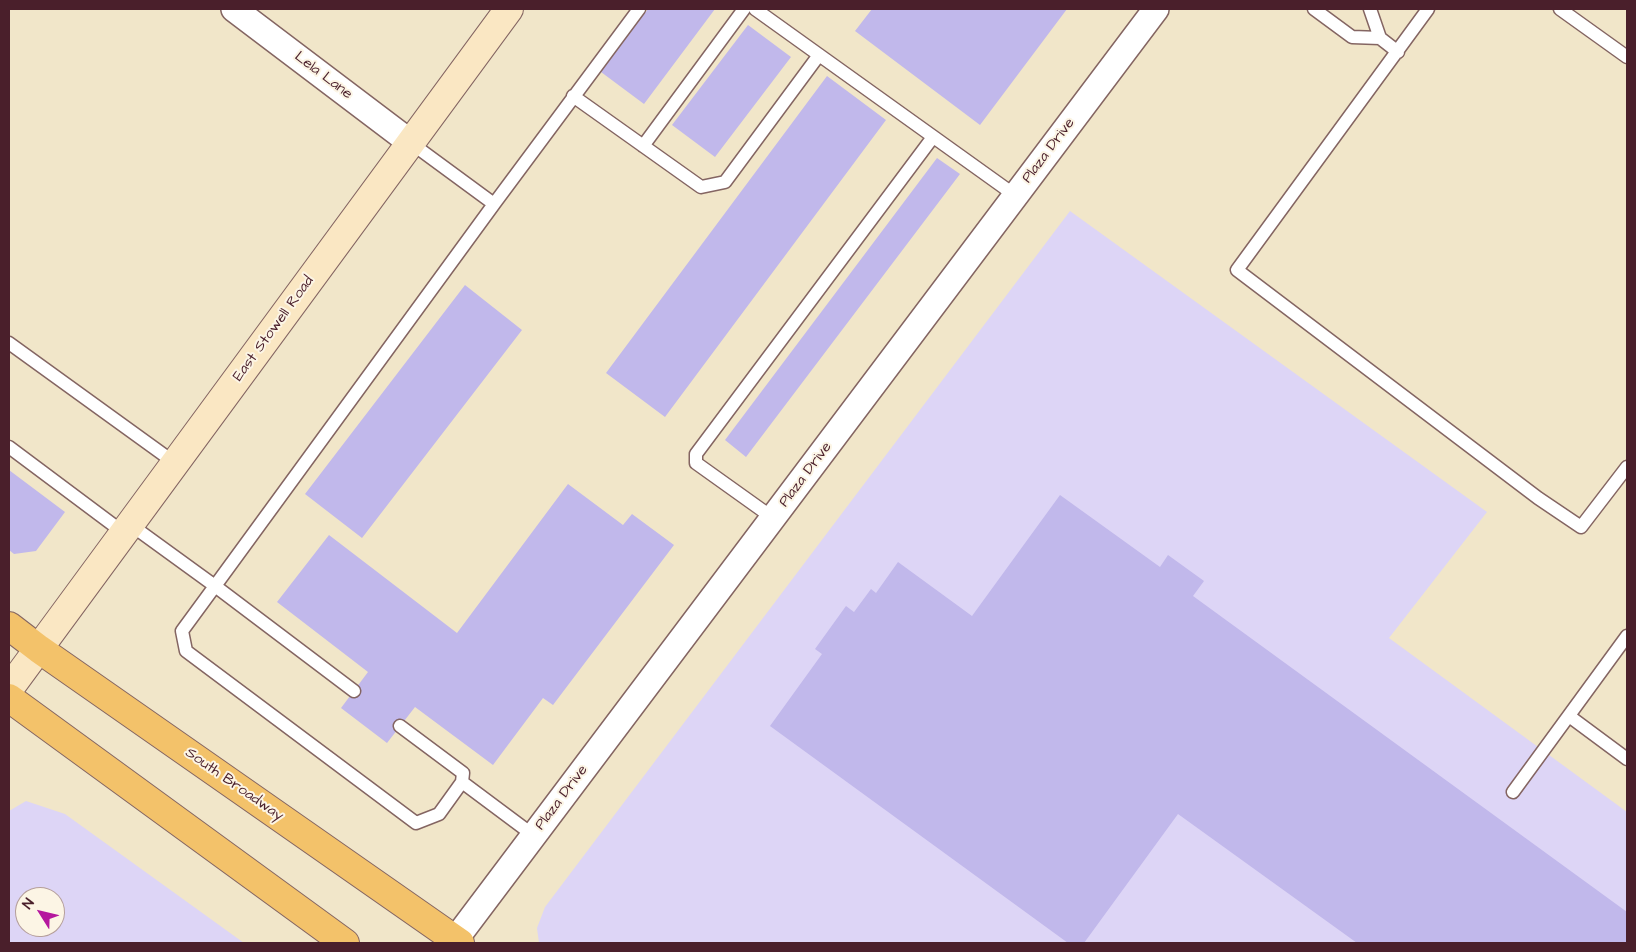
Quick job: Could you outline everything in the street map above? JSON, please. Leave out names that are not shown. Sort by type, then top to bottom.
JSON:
[{"type":"main road","name":"East Stowell Road","points":[[9,689],[509,9]]},
{"type":"main road","name":"South Broadway","points":[[9,626],[39,649],[458,942]]},
{"type":"main road","points":[[9,698],[345,943]]},
{"type":"street","name":"Lela Lane","points":[[234,9],[411,143]]},
{"type":"street","name":"Plaza Drive","points":[[458,942],[533,835],[1016,196],[1149,11]]},
{"type":"lane","points":[[400,726],[463,773],[462,782],[439,814],[416,823],[186,651],[182,631],[573,96],[639,9]]},
{"type":"lane","points":[[643,146],[744,9]]},
{"type":"lane","points":[[755,9],[1016,196]]},
{"type":"lane","points":[[1314,9],[1352,37],[1380,38]]},
{"type":"lane","points":[[1370,9],[1380,38],[1398,52]]},
{"type":"lane","points":[[1428,9],[1237,270],[1538,498],[1581,527],[1627,467]]},
{"type":"lane","points":[[1560,9],[1627,56]]},
{"type":"lane","points":[[573,96],[701,187],[725,182],[819,55]]},
{"type":"lane","points":[[773,518],[696,463],[696,454],[933,137]]},
{"type":"lane","points":[[411,143],[494,204]]},
{"type":"lane","points":[[9,343],[176,463]]},
{"type":"lane","points":[[9,447],[215,586],[354,691]]},
{"type":"lane","points":[[1513,792],[1627,636]]},
{"type":"lane","points":[[1568,716],[1627,759]]},
{"type":"lane","points":[[462,782],[533,835]]},
{"type":"shaded area","points":[[1070,211],[1487,512],[1389,638],[1627,812],[1627,943],[539,943],[537,928],[545,907]]},
{"type":"shaded area","points":[[26,801],[65,814],[244,943],[9,943],[9,811]]},
{"type":"building","points":[[648,9],[715,9],[644,104],[601,72]]},
{"type":"building","points":[[872,9],[1067,9],[980,125],[855,31]]},
{"type":"building","points":[[748,25],[791,57],[715,157],[672,125]]},
{"type":"building","points":[[827,76],[886,120],[665,417],[606,373]]},
{"type":"building","points":[[937,158],[960,174],[746,457],[725,440]]},
{"type":"building","points":[[465,285],[522,330],[362,538],[305,494]]},
{"type":"building","points":[[9,470],[65,512],[36,551],[14,554],[9,550]]},
{"type":"building","points":[[568,484],[623,525],[632,514],[674,545],[553,705],[543,698],[493,765],[415,707],[387,743],[341,708],[368,672],[277,602],[329,535],[457,633]]},
{"type":"building","points":[[1060,495],[1160,567],[1168,555],[1204,581],[1193,596],[1627,912],[1627,943],[1357,943],[1178,814],[1084,943],[1068,943],[770,726],[822,654],[815,649],[846,606],[854,612],[871,589],[876,593],[898,562],[972,616]]}]
